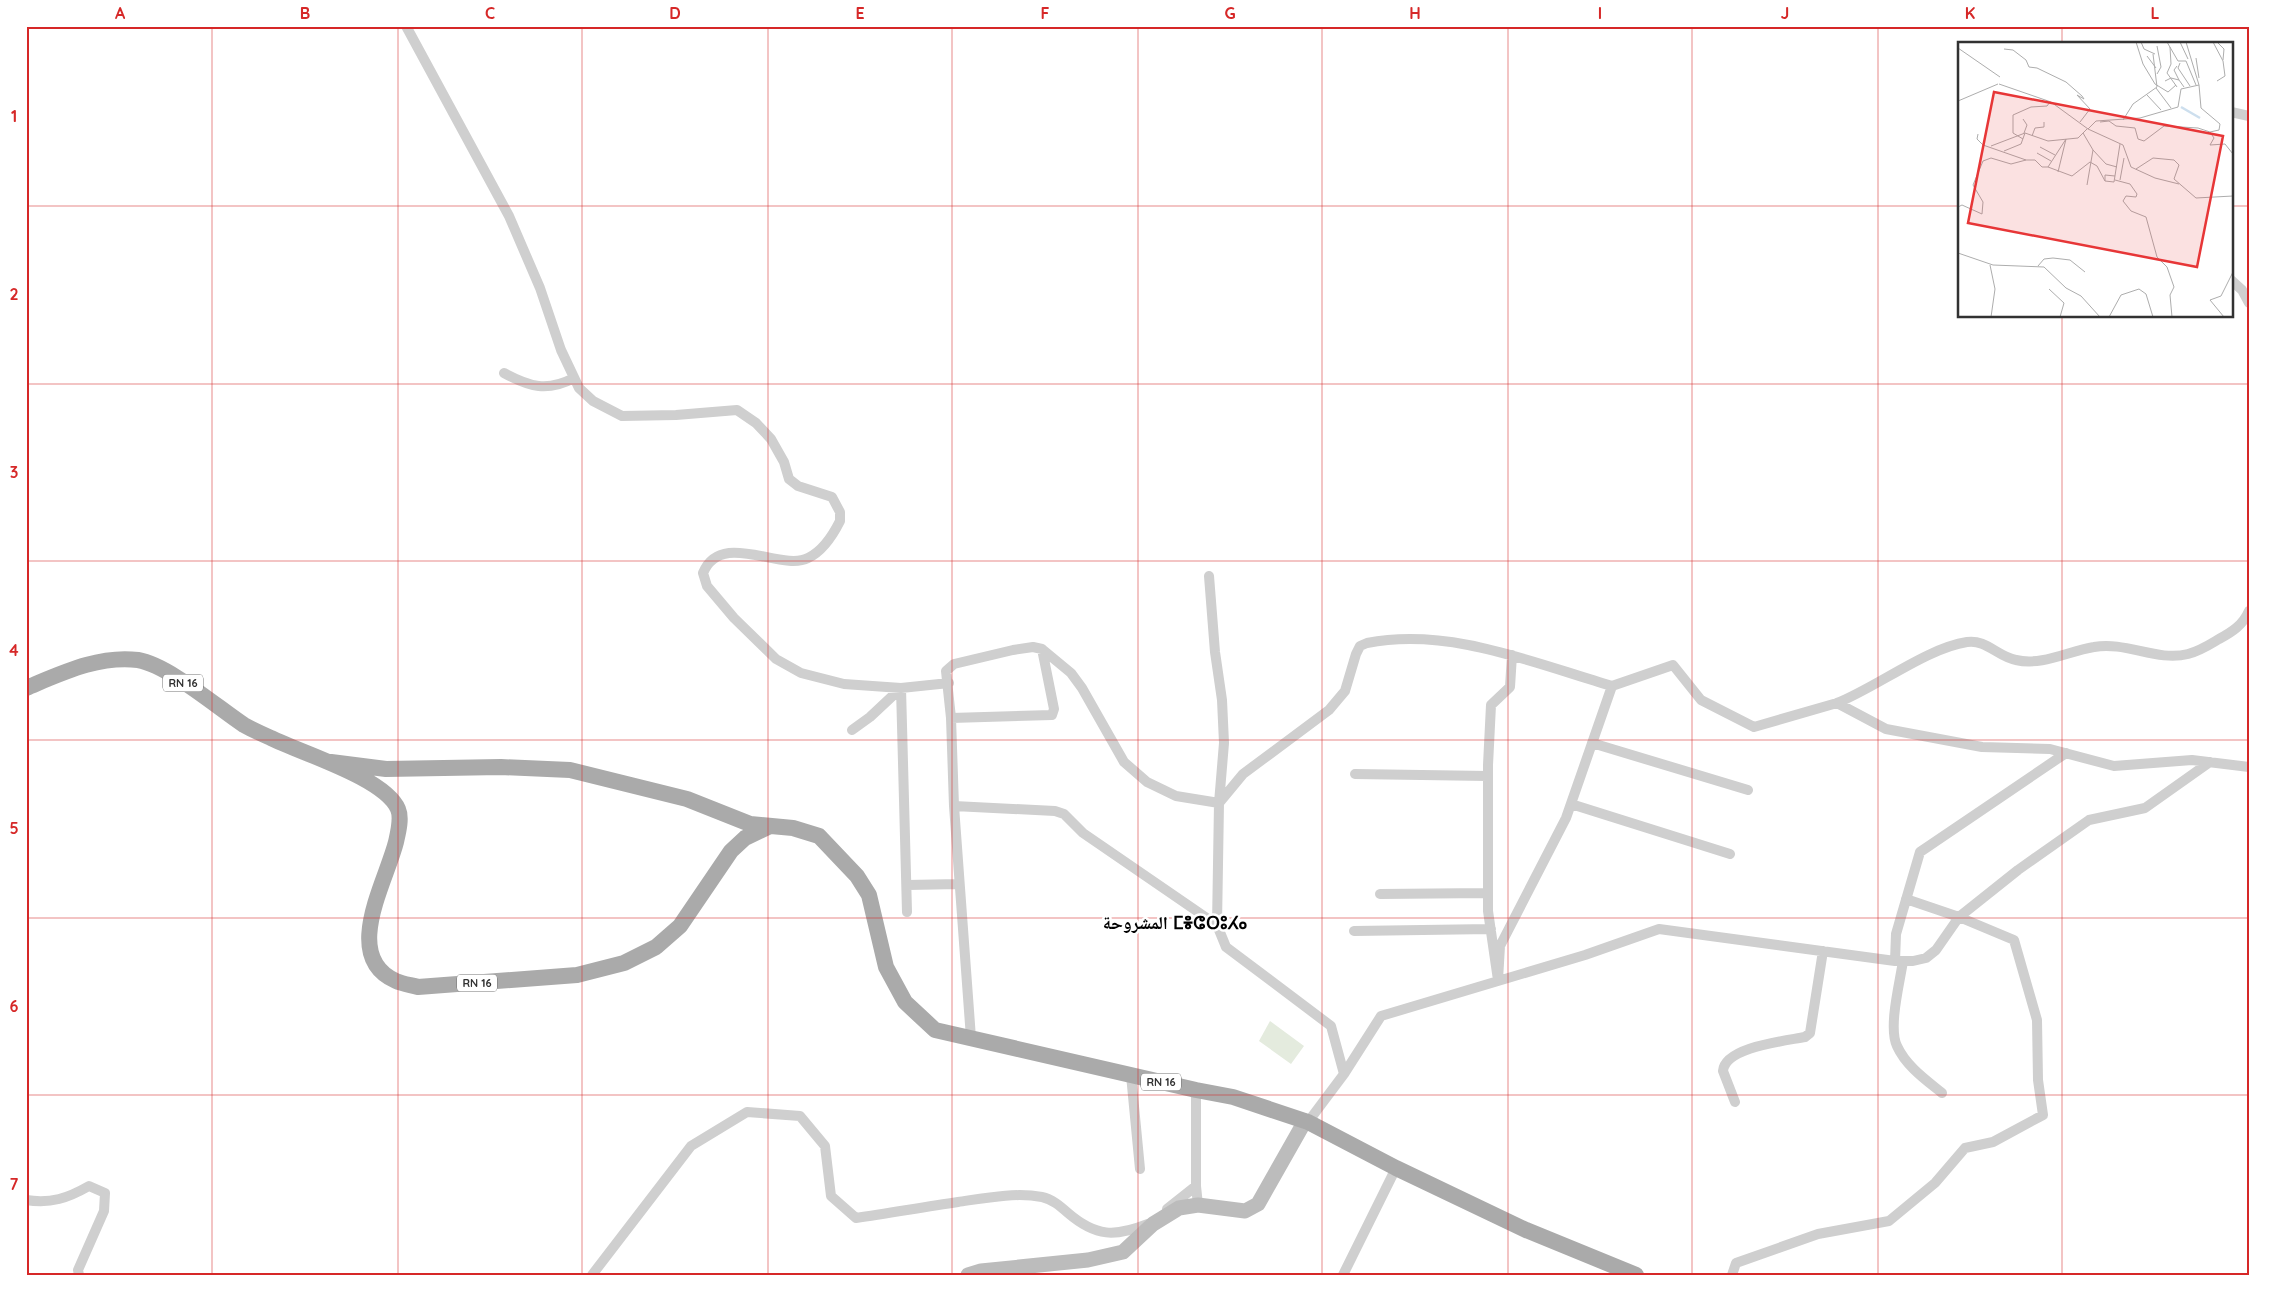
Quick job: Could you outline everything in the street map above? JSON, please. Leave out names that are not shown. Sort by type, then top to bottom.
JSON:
[{"type":"main road","name":"RN 16","points":[[26,688],[88,665],[114,658],[140,660],[170,674],[246,726],[295,750],[330,762],[389,797],[398,809],[399,829],[369,924],[368,942],[372,960],[382,972],[396,981],[418,987],[577,975],[624,964],[656,947],[680,926],[731,851],[745,838],[770,826]]},
{"type":"main road","name":"RN 16","points":[[330,762],[386,769],[501,767],[570,770],[687,800],[750,824],[793,828],[819,836],[857,876],[869,895],[886,967],[904,1002],[935,1030],[1233,1097],[1307,1122],[1396,1168],[1526,1230],[1636,1275]]},
{"type":"main road","points":[[976,1273],[1088,1260],[1123,1252],[1153,1224],[1179,1208],[1198,1205],[1245,1211],[1258,1204],[1307,1122]]},
{"type":"street","points":[[406,26],[509,216],[540,288],[561,350],[579,388],[592,401],[622,416],[676,416],[737,410],[756,423],[771,438],[784,462],[789,478],[798,486],[832,497],[840,512],[840,521],[819,552],[807,559],[795,561],[744,552],[714,558],[706,566],[703,573],[707,586],[734,618],[776,659],[801,674],[844,684],[901,688],[949,683]]},
{"type":"street","points":[[2232,112],[2249,116]]},
{"type":"street","points":[[2232,281],[2242,290],[2249,303]]},
{"type":"street","points":[[504,373],[517,380],[549,388],[574,378]]},
{"type":"street","points":[[1209,576],[1214,652],[1222,700],[1224,743],[1218,803],[1218,925],[1226,947],[1331,1026],[1344,1074]]},
{"type":"street","points":[[1218,803],[1243,774],[1329,710],[1345,691],[1360,646],[1367,643],[1445,640],[1512,655],[1612,686],[1673,664],[1701,700],[1754,727],[1837,703],[1860,694],[1947,646],[1970,641],[1986,644],[1998,653],[2016,660],[2046,660],[2095,646],[2119,646],[2157,655],[2179,656],[2201,650],[2228,634],[2244,621],[2249,611]]},
{"type":"street","points":[[971,1038],[954,806],[949,683],[946,671],[954,664],[1013,650],[1032,647],[1042,649],[1070,673],[1082,688],[1124,762],[1147,782],[1176,796],[1218,803]]},
{"type":"street","points":[[951,718],[1052,715],[1054,709],[1042,649]]},
{"type":"street","points":[[1498,980],[1488,893],[1488,776],[1491,705],[1510,687],[1512,655]]},
{"type":"street","points":[[1498,980],[1500,946],[1566,818],[1612,686]]},
{"type":"street","points":[[852,730],[870,718],[901,688]]},
{"type":"street","points":[[901,688],[907,912]]},
{"type":"street","points":[[1837,703],[1886,729],[1982,748],[2050,748],[2114,766],[2192,760],[2249,766]]},
{"type":"street","points":[[1592,743],[1748,790]]},
{"type":"street","points":[[1942,1093],[1917,1073],[1897,1046],[1894,1026],[1899,961],[1896,934],[1920,852],[2066,753]]},
{"type":"street","points":[[1307,1122],[1344,1074],[1381,1016],[1585,955],[1659,929],[1899,961],[1926,958],[1936,950],[1959,917],[2018,870],[2089,820],[2145,808],[2210,762]]},
{"type":"street","points":[[1355,774],[1488,776]]},
{"type":"street","points":[[1571,804],[1730,854]]},
{"type":"street","points":[[954,806],[1055,811],[1064,814],[1083,833],[1218,925]]},
{"type":"street","points":[[907,886],[959,884]]},
{"type":"street","points":[[1380,894],[1488,893]]},
{"type":"street","points":[[1732,1275],[1736,1263],[1818,1234],[1889,1221],[1935,1184],[1965,1148],[1993,1142],[2043,1115],[2038,1080],[2037,1020],[2014,940],[1959,917],[1906,899]]},
{"type":"street","points":[[1354,931],[1491,929]]},
{"type":"street","points":[[1735,1102],[1723,1071],[1727,1060],[1732,1056],[1765,1045],[1805,1037],[1810,1032],[1823,951]]},
{"type":"street","points":[[1131,1075],[1140,1169]]},
{"type":"street","points":[[1196,1090],[1196,1186],[1198,1205]]},
{"type":"street","points":[[592,1275],[691,1146],[747,1112],[800,1116],[825,1146],[830,1196],[856,1218],[993,1197],[1042,1197],[1051,1200],[1078,1222],[1101,1233],[1118,1234],[1149,1224],[1196,1186]]},
{"type":"street","points":[[1343,1275],[1396,1168]]},
{"type":"street","points":[[26,1200],[52,1201],[69,1198],[89,1186],[105,1193],[104,1211],[78,1270],[78,1275]]},
{"type":"shaded area","points":[[1270,1021],[1304,1046],[1291,1064],[1259,1041]]},
{"type":"district","name":"المشروحة ⵎⴻⵛⵔⵓⵃⴰ","points":[[1175,923]]}]
